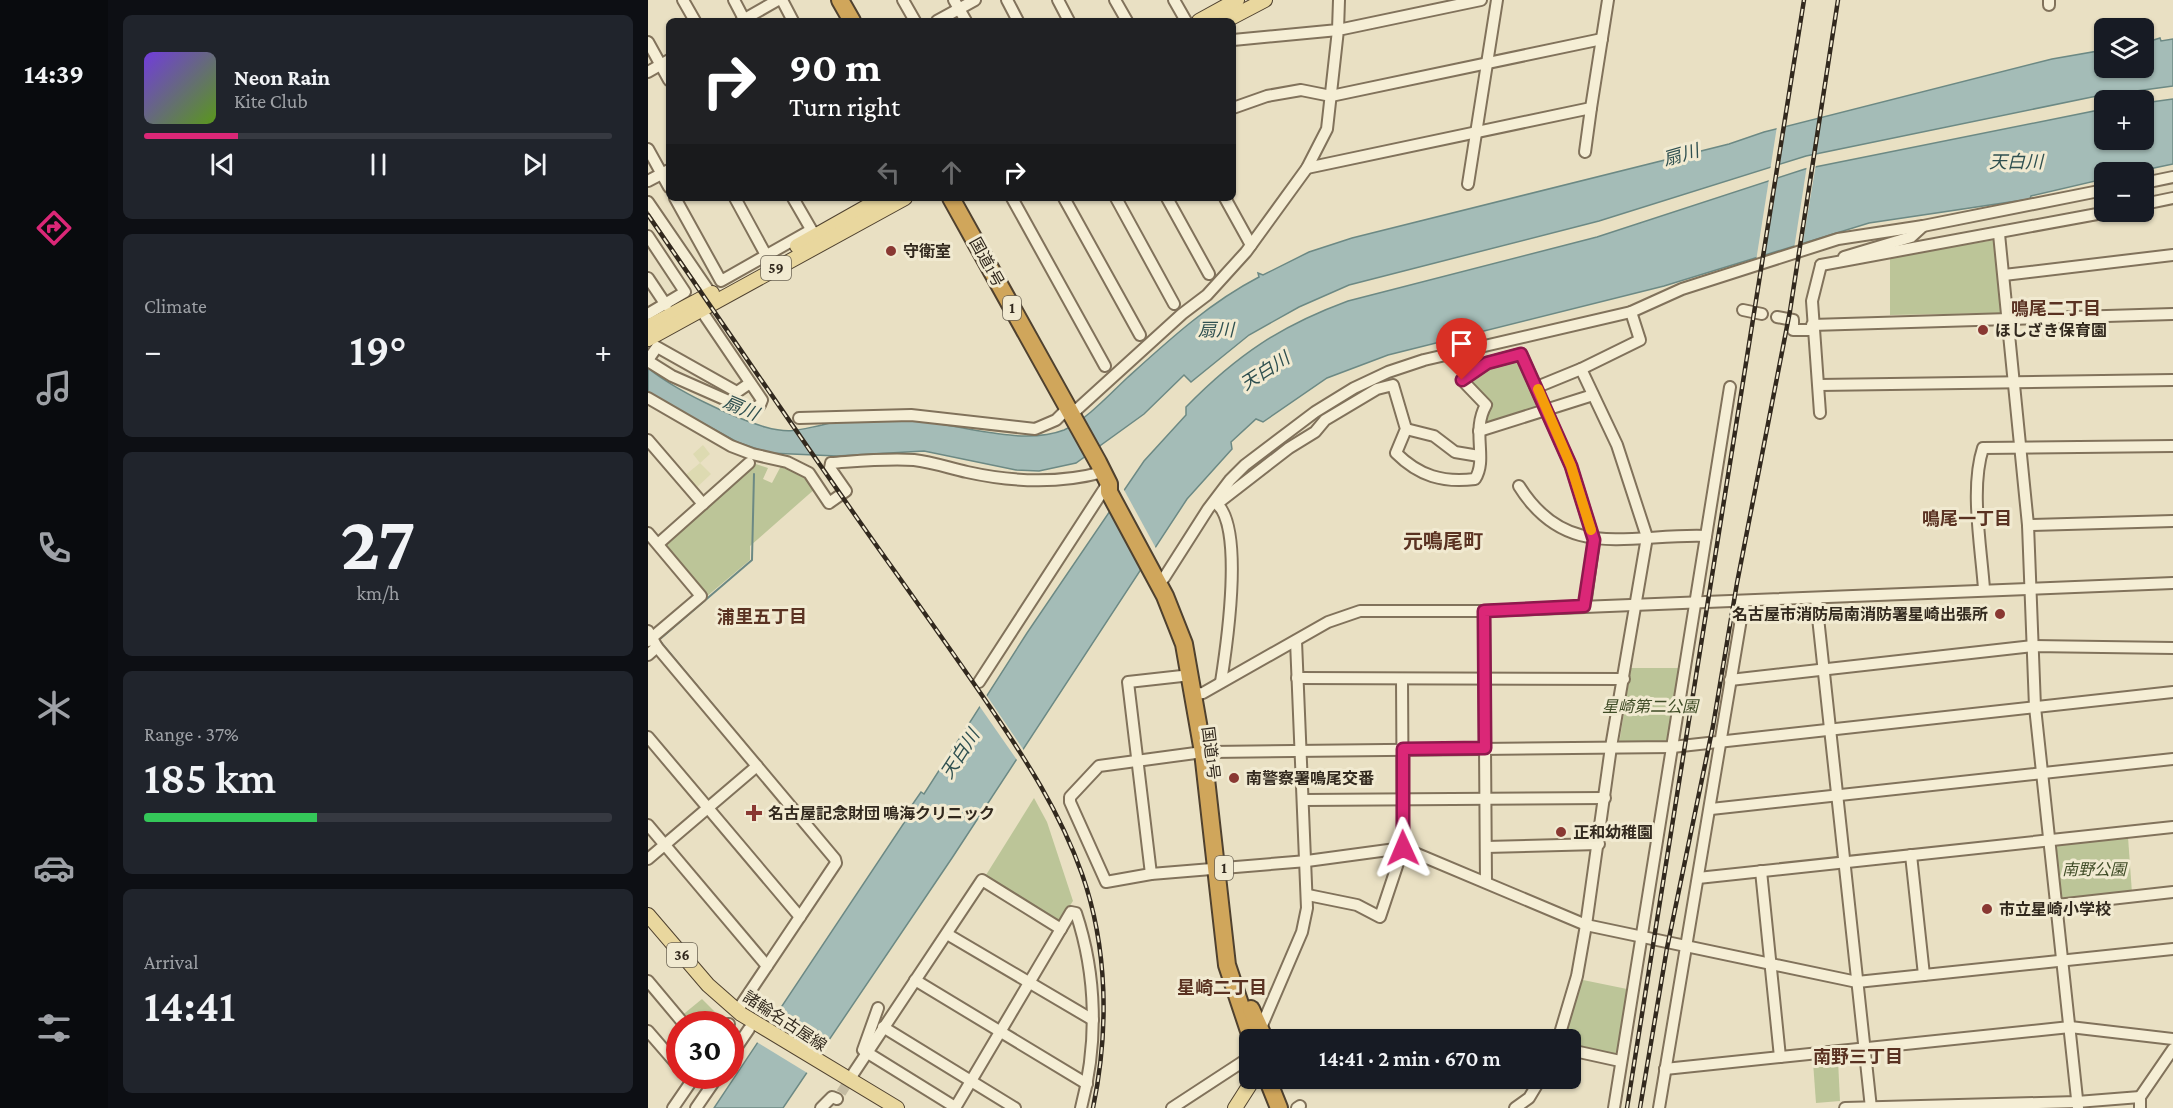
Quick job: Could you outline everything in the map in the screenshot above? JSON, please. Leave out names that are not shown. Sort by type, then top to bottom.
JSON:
[{"type":"highway","points":[[840,0],[850,18]]},
{"type":"highway","name":"国道1号","points":[[953,201],[1187,627],[1199,693],[1220,868],[1237,963],[1257,1029]]},
{"type":"highway","name":"国道1号","points":[[1161,578],[1184,644],[1191,675],[1199,693]]},
{"type":"highway","points":[[1271,1089],[1279,1108]]},
{"type":"highway","points":[[1285,1089],[1296,1107]]},
{"type":"main road","points":[[1204,18],[1237,0]]},
{"type":"main road","points":[[1231,18],[1265,0]]},
{"type":"main road","name":"59","points":[[648,327],[711,294],[813,233],[876,201]]},
{"type":"main road","name":"59","points":[[648,339],[900,201]]},
{"type":"main road","name":"諸輪名古屋線","points":[[648,915],[708,985],[752,1028]]},
{"type":"main road","name":"諸輪名古屋線","points":[[648,927],[712,1002],[829,1073],[897,1108]]},
{"type":"main road","name":"諸輪名古屋線","points":[[829,1073],[880,1108]]},
{"type":"main road","points":[[1235,1108],[1247,1089]]},
{"type":"street","points":[[683,0],[693,18]]},
{"type":"street","points":[[734,0],[743,18]]},
{"type":"street","points":[[748,18],[780,0],[791,18]]},
{"type":"street","points":[[903,0],[913,18]]},
{"type":"street","points":[[941,18],[957,4],[975,0]]},
{"type":"street","points":[[1007,0],[1016,18]]},
{"type":"street","points":[[1058,0],[1068,18]]},
{"type":"street","points":[[1115,0],[1124,18]]},
{"type":"street","points":[[1174,0],[1184,18]]},
{"type":"street","points":[[799,418],[911,415],[1035,429],[1071,413],[1182,314],[1207,295],[1251,245],[1307,168],[1323,142],[1331,96],[1340,0]]},
{"type":"street","points":[[1236,40],[1338,30],[1481,0]]},
{"type":"street","points":[[1468,184],[1497,0]]},
{"type":"street","points":[[1585,152],[1608,0]]},
{"type":"street","points":[[957,4],[964,18]]},
{"type":"street","points":[[1236,107],[1267,96],[1301,90],[1331,96],[1602,39]]},
{"type":"street","points":[[648,42],[665,63],[648,72]]},
{"type":"street","points":[[1307,168],[1591,108]]},
{"type":"street","points":[[648,149],[665,172],[648,181]]},
{"type":"street","points":[[2154,181],[2173,177]]},
{"type":"street","points":[[1161,578],[1245,465],[1315,412],[1354,388],[1388,372],[1424,360],[1631,312],[1682,288],[1838,239],[1923,226],[2094,192]]},
{"type":"street","points":[[2154,202],[2173,198]]},
{"type":"street","points":[[677,201],[721,281],[766,255],[813,233],[795,201]]},
{"type":"street","points":[[737,201],[766,255]]},
{"type":"street","points":[[1014,201],[1105,366]]},
{"type":"street","points":[[1066,201],[1140,335]]},
{"type":"street","points":[[1118,201],[1174,304]]},
{"type":"street","points":[[1169,201],[1209,274]]},
{"type":"street","points":[[1227,201],[1251,245]]},
{"type":"street","points":[[648,202],[711,294]]},
{"type":"street","points":[[1821,265],[2094,215]]},
{"type":"street","points":[[1821,265],[1859,251],[1911,237],[1923,226]]},
{"type":"street","points":[[1999,234],[2028,525],[2035,707],[2078,1105]]},
{"type":"street","points":[[648,236],[684,289],[683,295],[648,314]]},
{"type":"street","points":[[2004,274],[2173,255]]},
{"type":"street","points":[[1820,413],[1812,301],[1821,265]]},
{"type":"street","points":[[648,278],[666,305]]},
{"type":"street","points":[[701,310],[762,400],[752,411],[672,376],[648,360],[657,347],[738,392],[750,383]]},
{"type":"street","points":[[1743,310],[1762,314]]},
{"type":"street","points":[[1537,387],[1581,369],[1640,340],[1631,312]]},
{"type":"street","points":[[1777,317],[1793,320],[1793,330],[1796,331],[1813,328],[2008,319],[2173,314]]},
{"type":"street","points":[[1215,503],[1314,432],[1325,420],[1377,389],[1394,385],[1406,429],[1396,453],[1408,465],[1427,476],[1454,482],[1475,479],[1480,467],[1479,417],[1486,405],[1462,380],[1487,363],[1521,354],[1571,466],[1594,540],[1584,606]]},
{"type":"street","points":[[1561,1029],[1577,976],[1586,925],[1611,747],[1647,537],[1617,445],[1581,369]]},
{"type":"street","points":[[1819,385],[2173,380]]},
{"type":"street","points":[[1614,1108],[1730,387]]},
{"type":"street","points":[[1479,431],[1593,395]]},
{"type":"street","points":[[648,398],[720,440],[752,454],[787,462],[809,473],[829,502],[846,491],[830,468],[831,463],[891,459],[934,463],[987,475],[1035,480],[1107,480]]},
{"type":"street","points":[[1406,429],[1434,436],[1455,452],[1479,456]]},
{"type":"street","points":[[648,440],[702,504]]},
{"type":"street","points":[[1984,589],[1978,463],[1983,448],[2173,446]]},
{"type":"street","points":[[658,544],[749,463]]},
{"type":"street","points":[[979,682],[1107,480]]},
{"type":"street","points":[[1519,486],[1530,503],[1544,516],[1573,535],[1594,540],[1706,536]]},
{"type":"street","points":[[1215,503],[1225,514],[1232,578],[1221,682]]},
{"type":"street","points":[[2028,525],[2173,521]]},
{"type":"street","points":[[648,533],[701,597],[651,639],[648,655]]},
{"type":"street","points":[[1199,693],[1328,622],[1360,611],[1484,611],[2173,583]]},
{"type":"street","points":[[1816,599],[1870,1107]]},
{"type":"street","points":[[1659,1108],[1711,809],[1744,601]]},
{"type":"street","points":[[1484,611],[1486,882]]},
{"type":"street","points":[[651,639],[835,859],[836,864],[741,1005]]},
{"type":"street","points":[[1262,1029],[1302,932],[1308,895],[1296,641]]},
{"type":"street","points":[[1730,680],[2033,646],[2173,648]]},
{"type":"street","points":[[1152,874],[1128,682],[1191,675]]},
{"type":"street","points":[[1297,678],[1624,680]]},
{"type":"street","points":[[1308,895],[1357,905],[1380,917],[1403,848],[1402,679]]},
{"type":"street","points":[[2173,692],[1672,747],[1207,752],[1137,759],[1099,766],[1070,797],[1070,802],[1106,882],[1152,874],[1307,861],[1403,848],[1586,925],[1857,982],[2173,949]]},
{"type":"street","points":[[648,737],[800,917]]},
{"type":"street","points":[[1711,809],[2173,759]]},
{"type":"street","points":[[648,859],[758,766]]},
{"type":"street","points":[[1304,800],[1605,798]]},
{"type":"street","points":[[648,825],[767,966]]},
{"type":"street","points":[[1698,878],[2173,827]]},
{"type":"street","points":[[1486,847],[1599,844]]},
{"type":"street","points":[[1911,855],[1924,975]]},
{"type":"street","points":[[1761,871],[1780,1057]]},
{"type":"street","points":[[854,1074],[982,880],[1061,929]]},
{"type":"street","points":[[2057,905],[2173,892]]},
{"type":"street","points":[[878,1008],[863,1050],[955,1108],[1071,912],[1076,913],[1085,942],[1093,1020],[1087,1084],[1081,1108]]},
{"type":"street","points":[[947,934],[1093,1020]]},
{"type":"street","points":[[915,980],[1087,1084]]},
{"type":"street","points":[[648,981],[673,1011]]},
{"type":"street","points":[[883,1027],[1015,1108]]},
{"type":"street","points":[[744,1039],[752,1028]]},
{"type":"street","points":[[1665,1069],[2070,1028],[2173,1039]]},
{"type":"street","points":[[648,1031],[666,1052]]},
{"type":"street","points":[[1845,1108],[2140,1103],[2173,1049]]},
{"type":"street","points":[[1581,1052],[1620,1061]]},
{"type":"street","points":[[1172,1108],[1239,1064]]},
{"type":"street","points":[[673,1108],[684,1089]]},
{"type":"street","points":[[696,1108],[709,1089]]},
{"type":"street","points":[[1515,1108],[1530,1098],[1535,1089]]},
{"type":"street","points":[[821,1108],[832,1097],[836,1100]]},
{"type":"shaded area","points":[[703,445],[710,454],[700,463],[693,454]]},
{"type":"shaded area","points":[[700,463],[711,474],[694,490],[683,477]]},
{"type":"green space","points":[[1995,240],[2002,313],[1890,315],[1890,257]]},
{"type":"green space","points":[[1520,360],[1541,409],[1485,428],[1480,422],[1491,405],[1471,382],[1489,367]]},
{"type":"green space","points":[[753,463],[768,468],[763,479],[772,483],[782,464],[806,474],[816,488],[750,546],[750,560],[706,597],[664,546],[664,543]]},
{"type":"green space","name":"星崎第二公園","points":[[1631,668],[1678,668],[1681,673],[1670,740],[1667,743],[1619,744]]},
{"type":"green space","points":[[1034,798],[1047,822],[1073,901],[1059,922],[986,875]]},
{"type":"green space","name":"南野公園","points":[[2128,837],[2132,893],[2062,901],[2056,847],[2060,843]]},
{"type":"green space","points":[[1580,981],[1627,989],[1630,993],[1619,1056],[1581,1049],[1581,1029],[1565,1029]]},
{"type":"green space","points":[[702,999],[714,1011],[687,1011]]},
{"type":"green space","points":[[1838,1060],[1840,1101],[1816,1103],[1813,1062]]},
{"type":"water","name":"扇川","points":[[2173,39],[2173,86],[2144,90],[2094,90],[2094,97],[1806,156],[1599,221],[1349,285],[1299,307],[1249,335],[1191,382],[1184,375],[1144,414],[1076,463],[1039,471],[1016,470],[924,451],[837,456],[769,453],[737,442],[648,393],[648,368],[704,402],[736,417],[774,429],[794,430],[846,420],[889,419],[1001,434],[1045,435],[1064,430],[1080,420],[1174,336],[1223,298],[1259,277],[1258,273],[1263,275],[1309,252],[1352,238],[1729,144],[1764,132],[2052,59],[2094,52],[2094,78],[2154,78],[2154,40]]},
{"type":"water","name":"天白川","points":[[2173,99],[2173,164],[2154,168],[2154,162],[2094,162],[2094,181],[2031,196],[2030,199],[1869,223],[1664,286],[1388,355],[1327,378],[1263,422],[1256,419],[1231,442],[1232,449],[1187,499],[952,858],[783,1108],[714,1108],[727,1089],[744,1089],[744,1063],[914,808],[912,805],[921,792],[924,794],[1027,633],[1144,461],[1186,415],[1186,407],[1242,357],[1280,332],[1348,301],[1597,237],[1805,169],[2094,111],[2094,150],[2154,150],[2154,102]]},
{"type":"pier","points":[[1786,123],[1779,168],[1770,171],[1777,126]]},
{"type":"pier","points":[[1816,164],[1802,247],[1794,249],[1807,165]]},
{"type":"pier","points":[[1778,175],[1764,259],[1756,261],[1769,179]]},
{"type":"pier","points":[[1123,488],[1158,552],[1145,571],[1110,507]]},
{"type":"pier","points":[[985,693],[1025,752],[1019,763],[978,704]]},
{"type":"pier","points":[[768,1023],[822,1055],[809,1074],[755,1041]]},
{"type":"waterway","points":[[660,639],[752,560],[754,474]]},
{"type":"waterway","points":[[659,640],[817,830]]},
{"type":"tunnel","points":[[841,1093],[853,1074]]},
{"type":"railway","points":[[1627,1108],[1804,0]]},
{"type":"railway","points":[[1640,1108],[1667,948],[1713,726],[1737,583],[1790,311],[1838,0]]},
{"type":"railway","points":[[648,215],[990,707],[1053,808],[1073,851],[1091,902],[1101,960],[1102,1049],[1093,1108]]},
{"type":"slow traffic","points":[[1538,389],[1571,466],[1591,530]]},
{"type":"place","name":"守衛室","points":[[891,251]]},
{"type":"place","name":"ほしざき保育園","points":[[1983,330]]},
{"type":"place","name":"名古屋市消防局南消防署星崎出張所","points":[[2000,614]]},
{"type":"place","name":"南警察署鳴尾交番","points":[[1234,778]]},
{"type":"place","name":"名古屋記念財団 鳴海クリニック","points":[[754,813]]},
{"type":"place","name":"正和幼稚園","points":[[1561,832]]},
{"type":"place","name":"市立星崎小学校","points":[[1987,909]]},
{"type":"district","name":"鳴尾二丁目","points":[[2056,309]]},
{"type":"district","name":"鳴尾一丁目","points":[[1967,519]]},
{"type":"district","name":"元鳴尾町","points":[[1443,541]]},
{"type":"district","name":"浦里五丁目","points":[[762,617]]},
{"type":"district","name":"星崎二丁目","points":[[1222,988]]},
{"type":"district","name":"南野三丁目","points":[[1858,1057]]},
{"type":"route","points":[[1403,848],[1403,749],[1485,748],[1484,611],[1584,606],[1594,540],[1571,466],[1521,354],[1487,363],[1462,380]]}]
